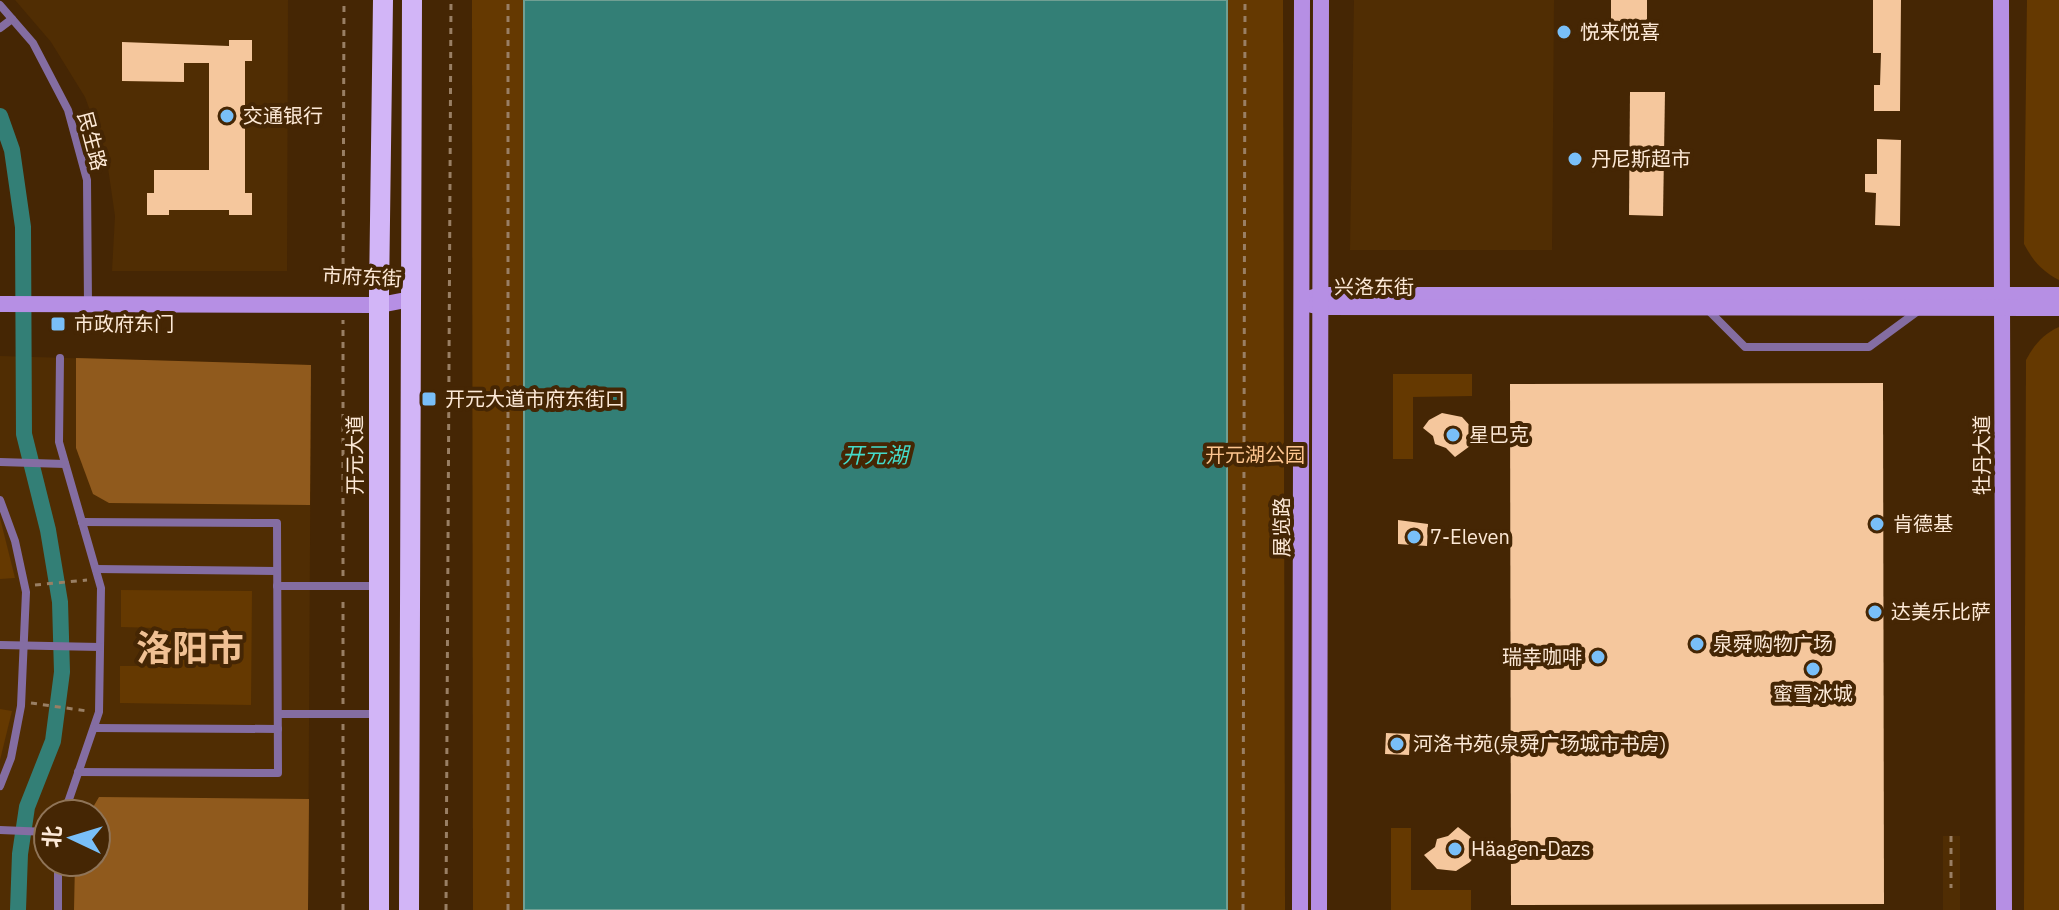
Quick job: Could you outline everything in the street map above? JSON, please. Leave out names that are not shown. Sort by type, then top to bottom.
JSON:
[{"type":"main road","name":"开元大道","points":[[379,910],[383,0]]},
{"type":"main road","points":[[409,910],[412,0]]},
{"type":"street","name":"展览路","points":[[1300,910],[1302,0]]},
{"type":"street","name":"展览路","points":[[1319,910],[1321,0]]},
{"type":"street","name":"牡丹大道","points":[[2001,0],[2004,910]]},
{"type":"street","name":"市府东街","points":[[0,293],[88,300],[411,299]]},
{"type":"street","name":"兴洛东街","points":[[1321,301],[1706,308],[1922,308],[2059,295]]},
{"type":"street","name":"市府东街","points":[[0,304],[58,299]]},
{"type":"street","name":"兴洛东街","points":[[1303,302],[2001,302],[2059,308]]},
{"type":"lane","name":"民生路","points":[[0,5],[33,43],[68,110],[87,180],[88,300]]},
{"type":"lane","points":[[0,28],[12,19]]},
{"type":"lane","points":[[1706,308],[1745,347],[1869,347],[1922,308]]},
{"type":"lane","points":[[60,358],[59,442],[101,588],[97,647],[99,712],[69,798]]},
{"type":"lane","points":[[0,462],[64,464]]},
{"type":"lane","points":[[0,500],[15,541],[26,592],[21,706],[11,758],[0,786]]},
{"type":"lane","points":[[78,772],[278,773],[277,523],[82,522]]},
{"type":"lane","points":[[96,569],[277,571]]},
{"type":"lane","points":[[277,586],[379,586]]},
{"type":"lane","points":[[0,645],[97,647]]},
{"type":"lane","points":[[278,714],[379,714]]},
{"type":"lane","points":[[94,728],[278,729]]},
{"type":"lane","points":[[0,830],[32,831]]},
{"type":"lane","points":[[58,878],[58,910]]},
{"type":"path","points":[[343,910],[344,0]]},
{"type":"path","points":[[446,910],[451,0]]},
{"type":"path","points":[[508,0],[508,910]]},
{"type":"path","points":[[1243,910],[1245,0]]},
{"type":"path","points":[[26,586],[90,580]]},
{"type":"path","points":[[25,702],[91,711]]},
{"type":"path","points":[[1951,836],[1951,888]]},
{"type":"shaded area","points":[[15,0],[288,0],[287,271],[112,271],[115,216],[106,154],[85,97],[51,42]]},
{"type":"shaded area","points":[[1354,0],[1554,0],[1552,250],[1350,250]]},
{"type":"shaded area","points":[[0,356],[311,365],[308,910],[0,910]]},
{"type":"shaded area","points":[[76,358],[311,365],[310,505],[109,503],[93,494],[76,448]]},
{"type":"shaded area","points":[[99,797],[309,799],[308,910],[74,910],[75,878],[112,878],[112,798]]},
{"type":"shaded area","points":[[1943,836],[1960,836],[1960,910],[1943,910]]},
{"type":"green space","points":[[472,0],[524,0],[524,910],[473,910]]},
{"type":"green space","name":"开元湖公园","points":[[1227,0],[1283,0],[1285,910],[1227,910]]},
{"type":"green space","points":[[2027,0],[2059,0],[2059,280],[2038,265],[2024,244]]},
{"type":"green space","points":[[2059,327],[2059,910],[2024,910],[2026,360],[2040,340]]},
{"type":"green space","points":[[1393,374],[1472,374],[1472,396],[1413,397],[1413,459],[1393,459]]},
{"type":"green space","points":[[0,518],[15,578],[0,579]]},
{"type":"green space","points":[[121,590],[252,591],[251,705],[120,703],[120,666],[157,666],[157,628],[121,627]]},
{"type":"green space","points":[[0,709],[12,711],[0,760]]},
{"type":"green space","points":[[1391,828],[1411,828],[1411,890],[1471,890],[1471,910],[1391,910]]},
{"type":"water","name":"开元湖","points":[[524,0],[1227,0],[1227,910],[524,910]]},
{"type":"building","points":[[1611,0],[1647,0],[1647,40],[1611,40]]},
{"type":"building","points":[[1873,0],[1901,0],[1900,111],[1874,111],[1874,85],[1880,85],[1881,53],[1873,53]]},
{"type":"building","name":"交通银行","points":[[229,40],[252,40],[252,61],[245,61],[245,193],[252,193],[252,215],[229,215],[229,210],[169,210],[169,215],[147,215],[147,193],[154,193],[154,170],[209,170],[209,63],[184,63],[184,82],[122,81],[122,42],[229,46]]},
{"type":"building","points":[[1630,92],[1665,92],[1663,216],[1629,215]]},
{"type":"building","points":[[1877,139],[1901,140],[1900,226],[1875,225],[1876,193],[1865,192],[1865,174],[1877,174]]},
{"type":"building","name":"泉舜购物广场","points":[[1883,383],[1884,904],[1511,905],[1510,384]]},
{"type":"building","name":"星巴克","points":[[1442,413],[1462,417],[1472,428],[1470,446],[1455,457],[1446,448],[1435,444],[1433,436],[1423,428],[1429,420]]},
{"type":"building","points":[[1398,520],[1428,524],[1427,546],[1398,544]]},
{"type":"building","name":"河洛书苑(泉舜广场城市书房)","points":[[1386,733],[1410,734],[1409,755],[1385,754]]},
{"type":"building","name":"Häagen-Dazs","points":[[1458,827],[1472,838],[1474,857],[1456,871],[1437,869],[1424,855],[1435,847],[1437,839],[1448,836]]},
{"type":"waterway","points":[[0,116],[12,150],[23,227],[24,434],[48,530],[60,602],[62,672],[53,741],[27,807],[20,854],[18,910]]},
{"type":"place","name":"悦来悦喜","points":[[1564,32]]},
{"type":"place","name":"交通银行","points":[[227,116]]},
{"type":"place","name":"丹尼斯超市","points":[[1575,159]]},
{"type":"place","name":"市政府东门","points":[[58,324]]},
{"type":"place","name":"开元大道市府东街口","points":[[429,399]]},
{"type":"place","name":"星巴克","points":[[1453,435]]},
{"type":"place","name":"肯德基","points":[[1877,524]]},
{"type":"place","name":"7-Eleven","points":[[1414,537]]},
{"type":"place","name":"达美乐比萨","points":[[1875,612]]},
{"type":"place","name":"泉舜购物广场","points":[[1697,644]]},
{"type":"place","name":"瑞幸咖啡","points":[[1598,657]]},
{"type":"place","name":"蜜雪冰城","points":[[1813,669]]},
{"type":"place","name":"河洛书苑(泉舜广场城市书房)","points":[[1397,744]]},
{"type":"place","name":"Häagen-Dazs","points":[[1455,849]]},
{"type":"district","name":"洛阳市","points":[[190,648]]}]
